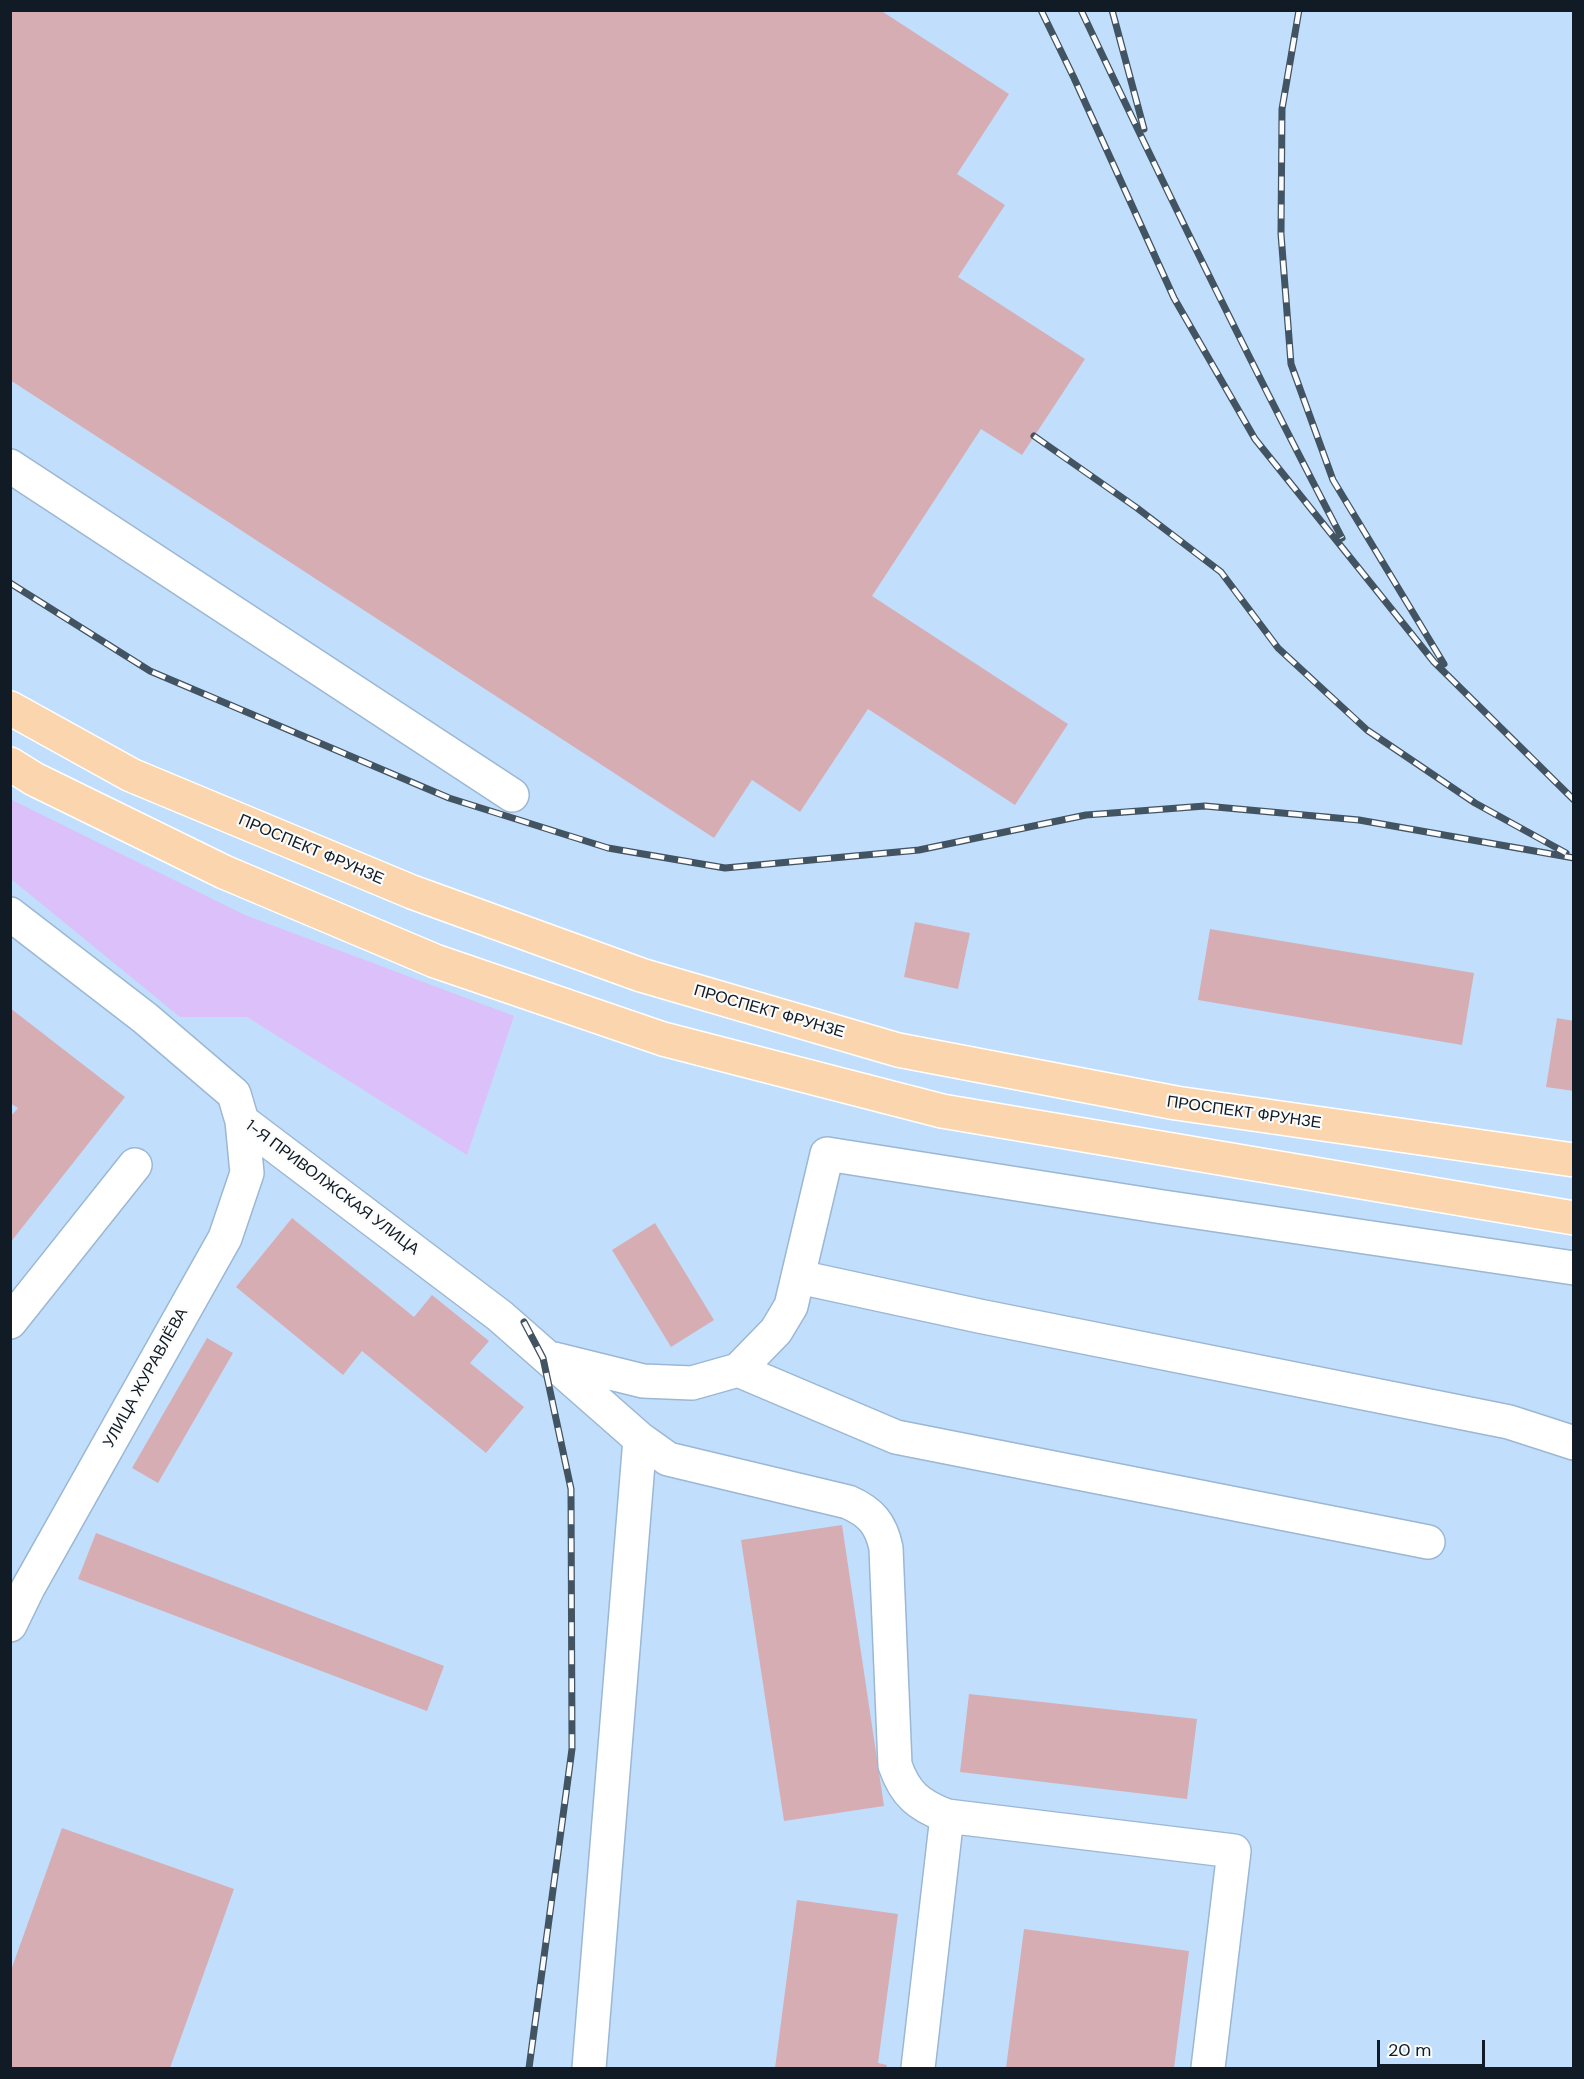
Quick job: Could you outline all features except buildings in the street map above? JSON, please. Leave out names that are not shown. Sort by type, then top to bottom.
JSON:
[{"type":"main road","name":"ПРОСПЕКТ ФРУНЗЕ","points":[[10,708],[130,775],[412,892],[641,975],[898,1050],[1176,1103],[1574,1160]]},
{"type":"main road","points":[[10,764],[34,779],[225,872],[425,957],[663,1039],[942,1111],[1574,1218]]},
{"type":"street","points":[[10,466],[512,795]]},
{"type":"street","name":"1-Я ПРИВОЛЖСКАЯ УЛИЦА","points":[[10,914],[145,1018],[234,1094],[242,1120],[500,1316],[640,1439],[668,1459],[848,1502],[862,1508],[883,1533],[886,1548],[896,1765],[902,1784],[914,1798],[929,1809],[947,1816],[1234,1851],[1208,2068]]},
{"type":"street","name":"УЛИЦА ЖУРАВЛЁВА","points":[[10,1625],[19,1585],[225,1238],[246,1173],[242,1120]]},
{"type":"street","points":[[547,1358],[643,1381],[692,1383],[738,1370],[776,1331],[791,1306],[827,1154],[1186,1211],[1574,1268]]},
{"type":"street","points":[[10,1322],[135,1165]]},
{"type":"street","points":[[799,1276],[979,1316],[1509,1422],[1574,1443]]},
{"type":"street","points":[[738,1370],[896,1437],[1428,1542]]},
{"type":"street","points":[[589,2068],[640,1439]]},
{"type":"street","points":[[918,2068],[947,1816]]},
{"type":"shaded area","points":[[10,799],[245,915],[514,1016],[467,1155],[247,1017],[180,1017],[11,879]]},
{"type":"railway","points":[[1041,10],[1174,298],[1255,439],[1434,662],[1574,800]]},
{"type":"railway","points":[[1081,10],[1209,276],[1342,538]]},
{"type":"railway","points":[[1112,10],[1144,129]]},
{"type":"railway","points":[[1299,10],[1282,109],[1281,234],[1291,364],[1333,480],[1444,664]]},
{"type":"railway","points":[[1034,436],[1137,508],[1221,572],[1278,648],[1367,730],[1475,803],[1566,853]]},
{"type":"railway","points":[[10,583],[150,671],[449,798],[608,848],[725,868],[919,850],[1086,815],[1205,806],[1359,820],[1574,858]]},
{"type":"railway","points":[[524,1322],[543,1358],[571,1489],[572,1749],[529,2068]]}]
